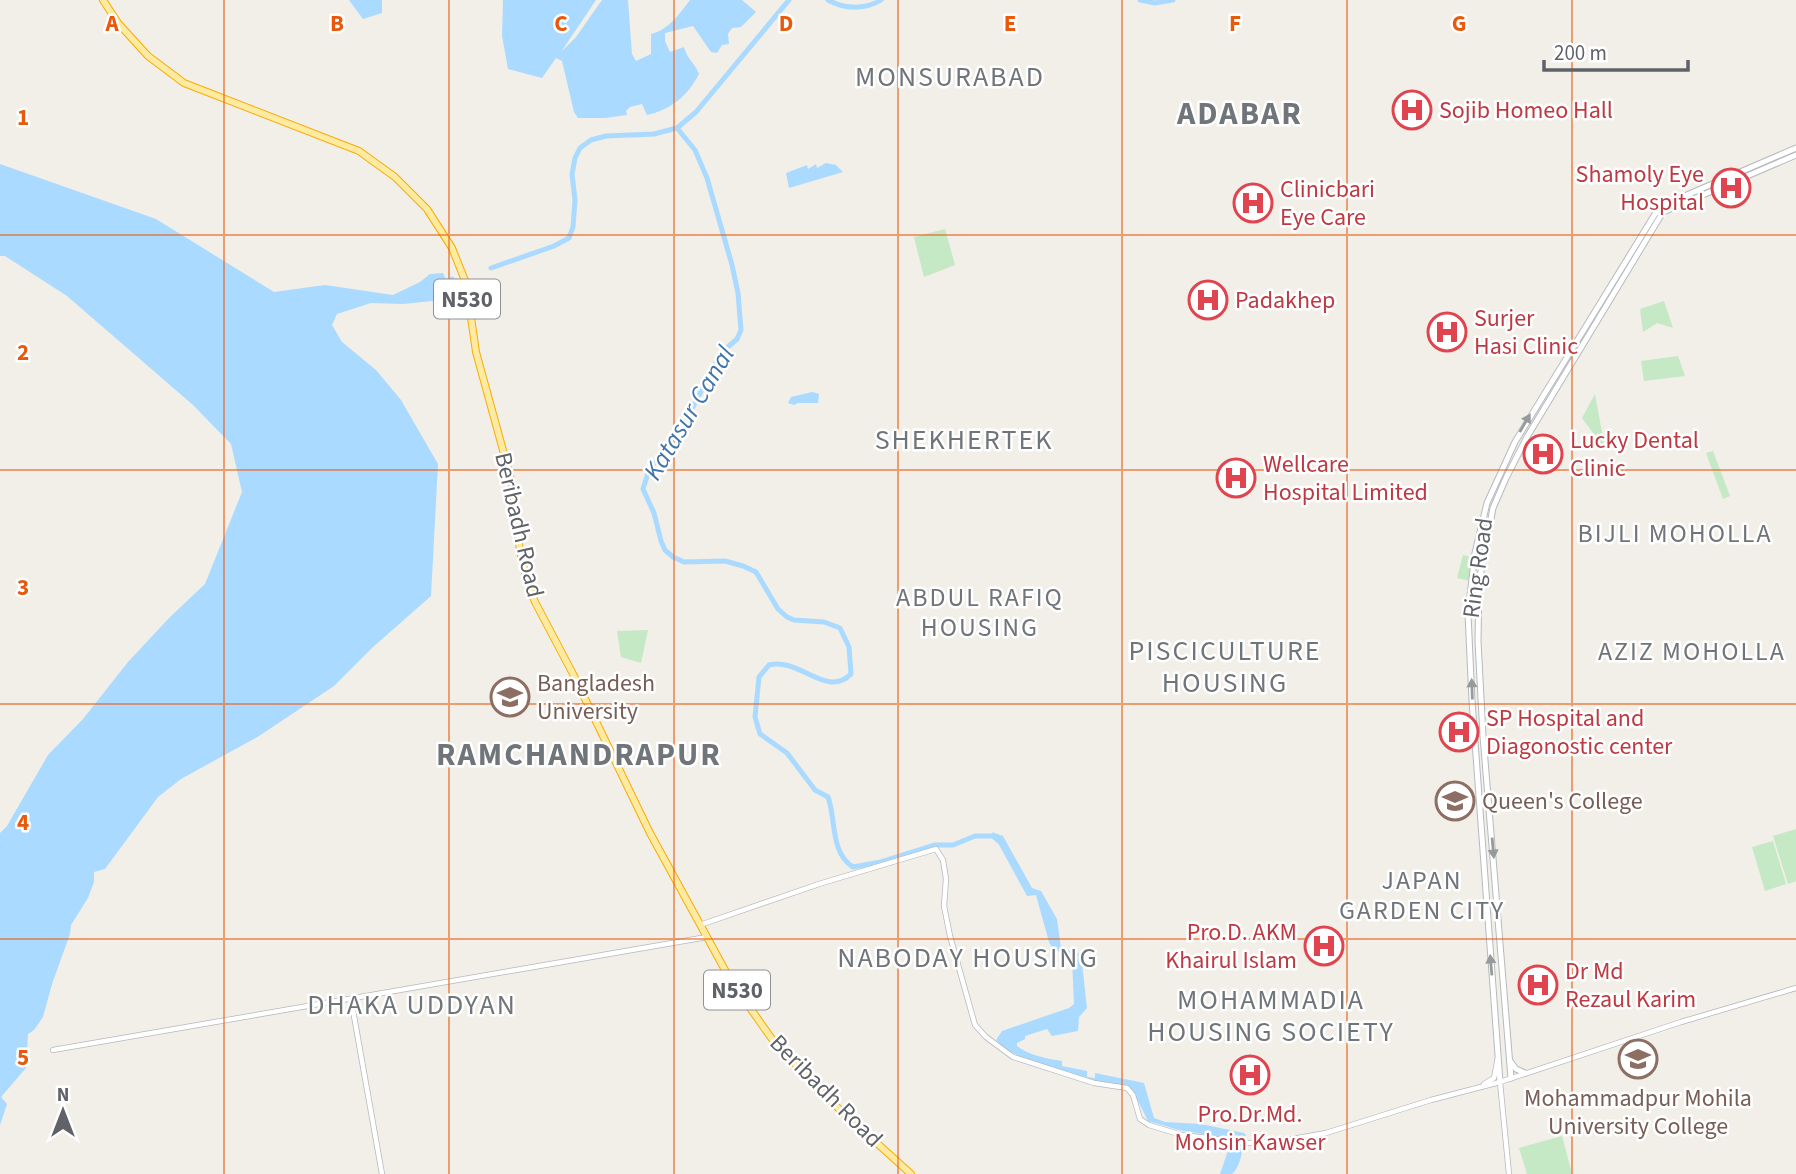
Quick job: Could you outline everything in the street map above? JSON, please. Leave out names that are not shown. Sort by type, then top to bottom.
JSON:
[{"type":"highway","name":"Beribadh Road","points":[[103,0],[118,23],[148,56],[184,83],[359,151],[395,177],[427,209],[445,234],[466,283],[475,352],[512,483],[520,551],[534,601],[573,674],[650,833],[742,998],[789,1059],[826,1097],[911,1174]]},
{"type":"main road","name":"Ring Road","points":[[1500,1082],[1486,916],[1468,614],[1475,553],[1487,503],[1523,427],[1655,214],[1667,204],[1796,148]]},
{"type":"main road","name":"Ring Road","points":[[1511,1078],[1477,632],[1479,582],[1493,508],[1527,437],[1663,212],[1796,155]]},
{"type":"main road","points":[[1486,916],[1498,915]]},
{"type":"main road","points":[[1493,997],[1503,996]]},
{"type":"main road","points":[[1508,1058],[1516,1069],[1525,1073]]},
{"type":"street","points":[[700,925],[819,884],[936,849],[943,860],[946,879],[944,906],[965,993],[975,1025],[986,1037],[1013,1057],[1094,1083],[1127,1088],[1133,1095],[1140,1119],[1150,1125],[1182,1135],[1258,1144],[1272,1139],[1287,1140],[1326,1133],[1500,1082],[1681,1022],[1796,988]]},
{"type":"street","points":[[54,1050],[707,937]]},
{"type":"street","points":[[351,999],[382,1174]]},
{"type":"street","points":[[1471,1090],[1494,1078],[1498,1056]]},
{"type":"street","points":[[1500,1082],[1508,1174]]},
{"type":"green space","points":[[945,229],[955,265],[924,277],[914,237]]},
{"type":"green space","points":[[1664,301],[1673,328],[1657,323],[1643,332],[1640,309]]},
{"type":"green space","points":[[1678,356],[1685,376],[1644,381],[1641,361]]},
{"type":"green space","points":[[1595,394],[1605,449],[1582,418]]},
{"type":"green space","points":[[1713,451],[1730,496],[1723,499],[1706,453]]},
{"type":"green space","points":[[1463,555],[1479,559],[1474,582],[1457,578]]},
{"type":"green space","points":[[648,630],[641,663],[621,657],[617,631]]},
{"type":"green space","points":[[1796,829],[1796,881],[1788,884],[1773,836]]},
{"type":"green space","points":[[1773,841],[1786,884],[1765,891],[1752,847]]},
{"type":"green space","points":[[1562,1136],[1572,1174],[1527,1174],[1519,1148]]},
{"type":"water","points":[[349,0],[382,0],[382,13],[363,19]]},
{"type":"water","points":[[503,0],[596,0],[561,52],[576,37],[602,0],[628,0],[632,54],[636,61],[651,54],[651,34],[669,25],[690,0],[742,0],[756,12],[741,27],[732,28],[728,34],[729,44],[722,45],[717,53],[711,52],[693,26],[665,33],[670,52],[684,47],[699,74],[684,95],[671,106],[647,115],[642,104],[630,107],[626,111],[627,115],[578,118],[574,112],[562,61],[556,58],[542,78],[508,69],[502,36]]},
{"type":"water","points":[[826,163],[836,165],[843,172],[789,188],[786,173],[807,165],[808,169],[816,164],[817,168]]},
{"type":"water","points":[[0,164],[156,219],[274,292],[325,285],[393,295],[430,274],[443,273],[449,286],[443,289],[443,300],[403,304],[371,303],[337,314],[332,325],[342,342],[376,370],[401,400],[438,464],[431,596],[334,686],[259,736],[181,779],[158,797],[105,869],[94,872],[94,882],[88,898],[71,925],[43,1017],[28,1034],[26,1068],[1,1097],[7,1104],[0,1125],[0,833],[7,826],[48,755],[83,719],[128,662],[205,584],[242,492],[231,444],[193,405],[67,296],[5,256],[0,256]]},
{"type":"water","points":[[812,392],[819,394],[818,403],[788,403],[791,397]]},
{"type":"water","points":[[992,832],[1003,836],[1032,888],[1041,891],[1057,919],[1061,948],[1081,954],[1087,1008],[1079,1017],[1078,1031],[1052,1036],[1047,1029],[1025,1036],[1017,1046],[1037,1056],[1062,1061],[1062,1066],[1087,1071],[1087,1077],[1095,1078],[1095,1073],[1144,1083],[1154,1118],[1165,1122],[1201,1124],[1244,1133],[1246,1135],[1241,1143],[1240,1160],[1232,1174],[1220,1174],[1232,1139],[1179,1130],[1148,1121],[1133,1091],[1127,1087],[1077,1077],[1039,1065],[1007,1049],[996,1040],[1002,1031],[1074,1004],[1072,958],[1052,948],[1036,895],[1027,896]]},
{"type":"waterway","points":[[491,268],[569,238],[573,227],[575,200],[572,174],[580,148],[591,140],[606,136],[654,134],[677,128],[696,112],[789,0]]},
{"type":"waterway","points":[[828,0],[855,7],[881,0]]},
{"type":"waterway","points":[[1140,0],[1155,3],[1173,0]]},
{"type":"waterway","name":"Katasur Canal","points":[[677,128],[695,150],[707,178],[732,265],[738,293],[741,330],[737,339],[721,353],[682,428],[649,470],[643,489],[654,513],[665,550],[684,562],[725,561],[743,566],[756,572],[778,609],[787,617],[824,622],[840,628],[849,647],[851,674],[832,682],[780,664],[769,665],[759,677],[755,717],[760,734],[787,753],[815,790],[828,797],[837,844],[846,861],[853,867],[881,862],[935,845],[953,845],[975,836],[993,836],[1001,843]]},
{"type":"waterway","points":[[447,281],[452,279]]},
{"type":"place","name":"Sojib Homeo Hall","points":[[1412,110]]},
{"type":"place","name":"Shamoly Eye Hospital","points":[[1731,188]]},
{"type":"place","name":"Clinicbari Eye Care","points":[[1253,203]]},
{"type":"place","name":"Padakhep","points":[[1208,300]]},
{"type":"place","name":"Surjer Hasi Clinic","points":[[1447,332]]},
{"type":"place","name":"Lucky Dental Clinic","points":[[1543,454]]},
{"type":"place","name":"Wellcare Hospital Limited","points":[[1236,478]]},
{"type":"place","name":"Bangladesh University","points":[[510,697]]},
{"type":"place","name":"SP Hospital and Diagonostic center","points":[[1459,732]]},
{"type":"place","name":"Queen's College","points":[[1455,801]]},
{"type":"place","name":"Pro.D. AKM Khairul Islam","points":[[1324,946]]},
{"type":"place","name":"Dr Md Rezaul Karim","points":[[1538,985]]},
{"type":"place","name":"Mohammadpur Mohila University College","points":[[1638,1059]]},
{"type":"place","name":"Pro.Dr.Md. Mohsin Kawser","points":[[1250,1075]]},
{"type":"district","name":"MONSURABAD","points":[[950,77]]},
{"type":"district","name":"ADABAR","points":[[1240,114]]},
{"type":"district","name":"SHEKHERTEK","points":[[964,440]]},
{"type":"district","name":"BIJLI MOHOLLA","points":[[1675,533]]},
{"type":"district","name":"ABDUL RAFIQ HOUSING","points":[[980,612]]},
{"type":"district","name":"AZIZ MOHOLLA","points":[[1692,651]]},
{"type":"district","name":"PISCICULTURE HOUSING","points":[[1225,667]]},
{"type":"district","name":"RAMCHANDRAPUR","points":[[579,755]]},
{"type":"district","name":"JAPAN GARDEN CITY","points":[[1422,895]]},
{"type":"district","name":"NABODAY HOUSING","points":[[968,958]]},
{"type":"district","name":"DHAKA UDDYAN","points":[[412,1005]]},
{"type":"district","name":"MOHAMMADIA HOUSING SOCIETY","points":[[1271,1016]]}]
